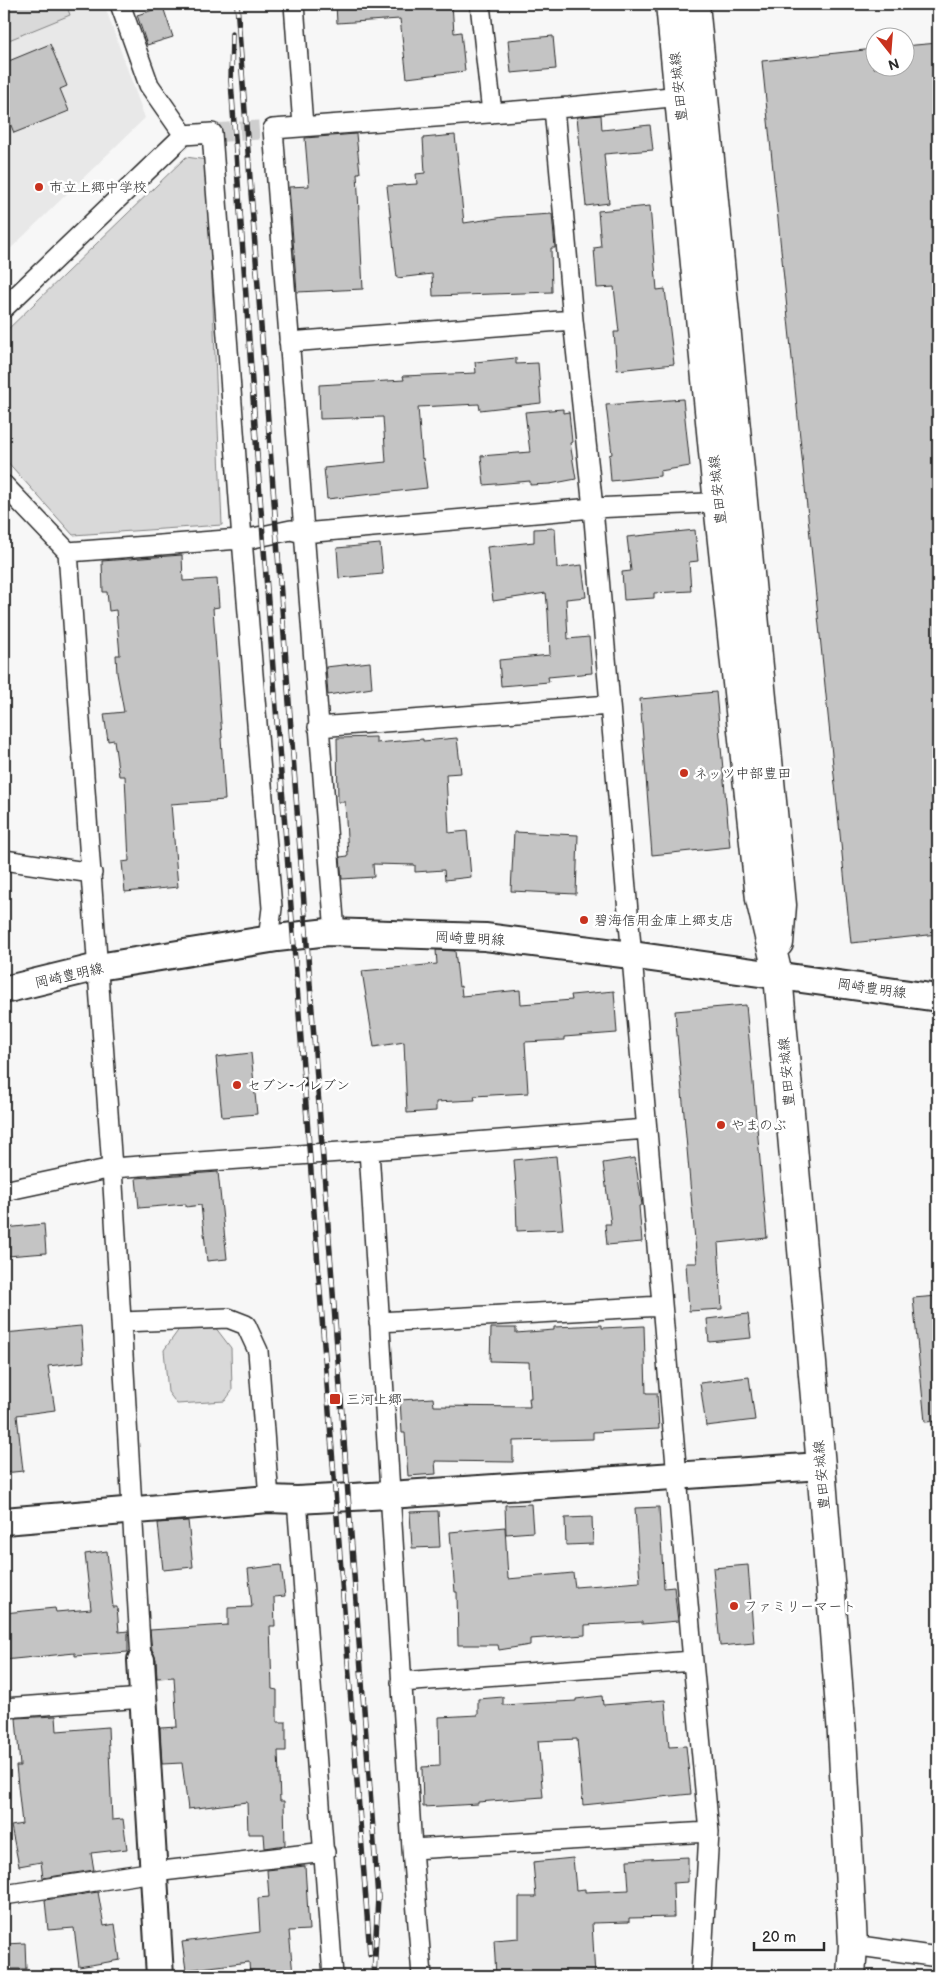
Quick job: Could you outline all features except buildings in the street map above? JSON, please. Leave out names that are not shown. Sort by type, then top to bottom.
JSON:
[{"type":"main road","name":"豊田安城線","points":[[670,4],[692,95]]},
{"type":"main road","name":"豊田安城線","points":[[696,4],[692,95],[731,502],[782,905],[778,975],[821,1466],[842,1734],[853,1945],[851,1976]]},
{"type":"street","points":[[120,4],[150,85],[184,135]]},
{"type":"street","points":[[294,4],[304,126]]},
{"type":"street","points":[[480,4],[492,113]]},
{"type":"street","points":[[335,933],[273,129],[554,108],[692,95]]},
{"type":"street","points":[[554,108],[573,320],[594,508],[692,1661],[709,1832],[701,1976]]},
{"type":"street","points":[[4,308],[184,135],[212,133],[272,908],[268,940]]},
{"type":"street","points":[[289,342],[573,320]]},
{"type":"street","points":[[4,485],[68,552],[112,1168],[160,1976]]},
{"type":"street","points":[[68,552],[253,538],[291,530],[303,533],[594,508],[731,502]]},
{"type":"street","points":[[318,727],[610,705]]},
{"type":"street","points":[[4,860],[92,873]]},
{"type":"street","name":"岡崎豊明線","points":[[4,990],[98,968],[328,932],[485,937],[631,955],[938,998]]},
{"type":"street","points":[[4,1192],[112,1168],[647,1129]]},
{"type":"street","points":[[369,1150],[389,1495],[422,1976]]},
{"type":"street","points":[[379,1322],[662,1306]]},
{"type":"street","points":[[121,1322],[228,1318],[246,1325],[258,1351],[269,1499]]},
{"type":"street","points":[[4,1521],[269,1499],[297,1500],[389,1495],[821,1466]]},
{"type":"street","points":[[297,1500],[333,1976]]},
{"type":"street","points":[[401,1682],[692,1661]]},
{"type":"street","points":[[4,1708],[143,1698]]},
{"type":"street","points":[[412,1849],[709,1832]]},
{"type":"street","points":[[4,1895],[154,1872],[325,1852]]},
{"type":"street","points":[[853,1945],[938,1957]]},
{"type":"shaded area","name":"市立上郷中学校","points":[[4,4],[104,4],[145,118],[4,255]]},
{"type":"shaded area","points":[[4,4],[66,4],[70,15],[4,42]]},
{"type":"shaded area","points":[[186,157],[207,160],[222,525],[73,535],[4,458],[4,333]]},
{"type":"shaded area","points":[[215,1327],[231,1348],[232,1391],[225,1401],[177,1404],[168,1392],[164,1350],[180,1328]]},
{"type":"tunnel","points":[[212,133],[273,129]]},
{"type":"railway","points":[[237,4],[378,1897],[374,1976]]},
{"type":"railway","points":[[232,34],[231,81],[259,483],[370,1954]]},
{"type":"place","name":"市立上郷中学校","points":[[39,187]]},
{"type":"place","name":"ネッツ中部豊田","points":[[684,773]]},
{"type":"place","name":"碧海信用金庫上郷支店","points":[[584,920]]},
{"type":"place","name":"セブン-イレブン","points":[[237,1085]]},
{"type":"place","name":"やまのぶ","points":[[721,1125]]},
{"type":"place","name":"三河上郷","points":[[335,1399]]},
{"type":"place","name":"ファミリーマート","points":[[734,1606]]}]
